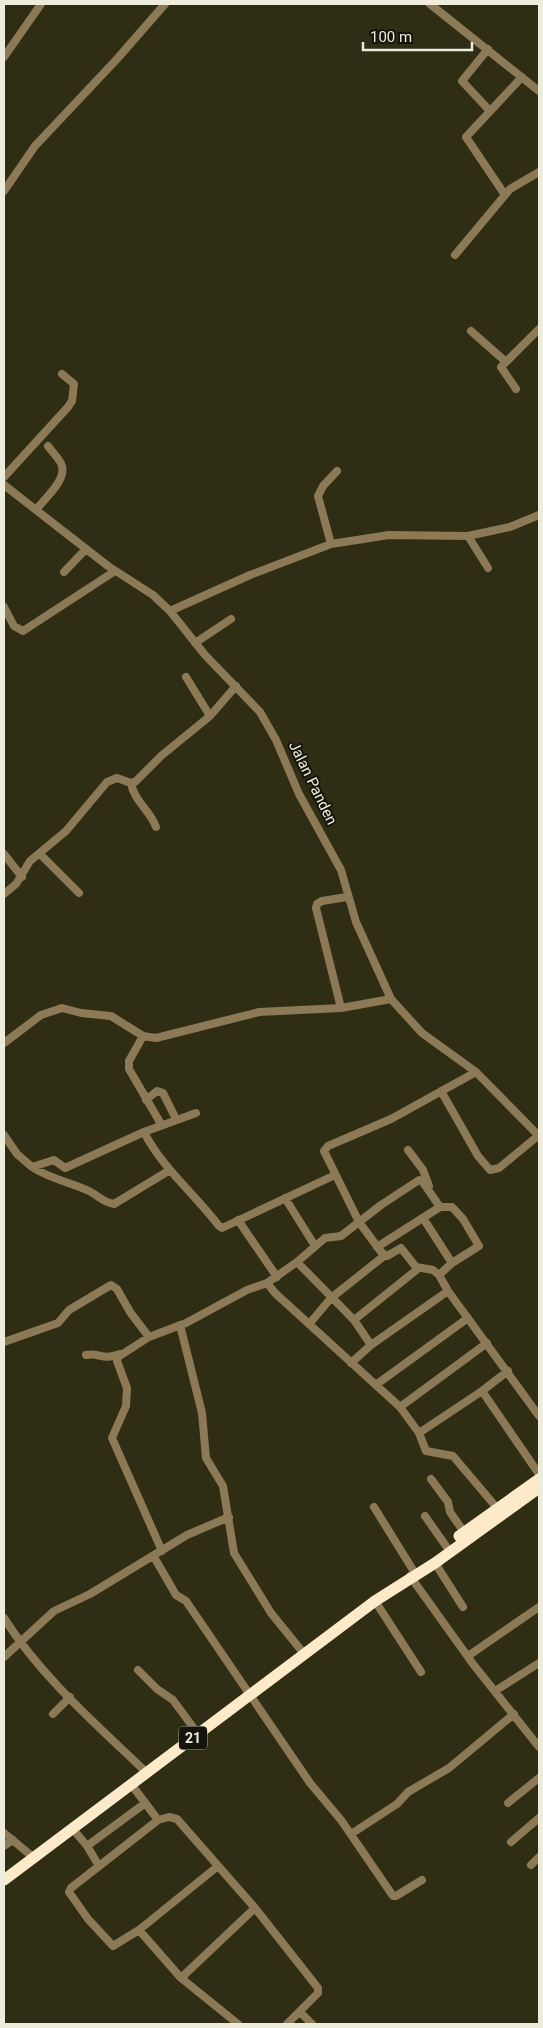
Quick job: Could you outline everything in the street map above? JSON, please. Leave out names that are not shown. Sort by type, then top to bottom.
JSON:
[{"type":"highway","name":"21","points":[[4,1880],[305,1655],[464,1532],[539,1479]]},
{"type":"highway","name":"21","points":[[411,1574],[435,1562],[539,1488]]},
{"type":"street","points":[[4,57],[41,4]]},
{"type":"street","points":[[4,191],[35,146],[118,60],[165,4]]},
{"type":"street","points":[[430,4],[539,91]]},
{"type":"street","points":[[488,49],[462,81],[489,110]]},
{"type":"street","points":[[505,195],[466,138],[489,110],[522,77]]},
{"type":"street","points":[[455,255],[516,184],[539,172]]},
{"type":"street","points":[[516,389],[500,368],[539,329]]},
{"type":"street","points":[[471,331],[505,361]]},
{"type":"street","points":[[4,477],[71,402],[74,384],[62,374]]},
{"type":"street","points":[[36,510],[59,480],[62,472],[62,466],[48,446]]},
{"type":"street","points":[[331,544],[318,496],[323,486],[337,471]]},
{"type":"street","name":"Jalan Panden","points":[[4,484],[115,571],[153,595],[170,611],[195,643],[260,712],[276,740],[293,782],[341,870],[347,897],[356,922],[391,999],[422,1033],[476,1072],[539,1135]]},
{"type":"street","points":[[170,611],[250,575],[331,544],[389,535],[468,536],[510,526],[539,516]]},
{"type":"street","points":[[468,536],[488,568]]},
{"type":"street","points":[[64,572],[86,549]]},
{"type":"street","points":[[4,606],[14,626],[23,631],[115,571]]},
{"type":"street","points":[[195,643],[232,619]]},
{"type":"street","points":[[186,677],[210,716]]},
{"type":"street","points":[[131,783],[210,716],[236,686]]},
{"type":"street","points":[[4,894],[13,888],[22,877],[30,862],[66,831],[107,782],[117,778],[131,783]]},
{"type":"street","points":[[131,783],[133,794],[148,810],[156,827]]},
{"type":"street","points":[[4,854],[22,877]]},
{"type":"street","points":[[40,854],[79,893]]},
{"type":"street","points":[[342,1008],[316,908],[317,904],[322,901],[347,897]]},
{"type":"street","points":[[4,1044],[42,1015],[62,1008],[81,1013],[111,1016],[143,1036],[160,1038],[268,1010],[342,1008],[391,999]]},
{"type":"street","points":[[143,1036],[128,1065],[161,1124]]},
{"type":"street","points":[[384,1256],[359,1222],[335,1175],[325,1152],[326,1147],[391,1119],[476,1072]]},
{"type":"street","points":[[441,1091],[478,1156],[490,1170],[498,1168],[539,1135]]},
{"type":"street","points":[[146,1100],[157,1092],[163,1093],[176,1119]]},
{"type":"street","points":[[32,1167],[54,1160],[67,1168],[161,1124],[196,1112]]},
{"type":"street","points":[[144,1132],[153,1149],[170,1170],[222,1228],[335,1175]]},
{"type":"street","points":[[4,1135],[17,1154],[44,1175],[86,1190],[106,1202],[114,1204],[170,1170]]},
{"type":"street","points":[[408,1150],[428,1180],[429,1190]]},
{"type":"street","points":[[86,1355],[94,1354],[105,1358],[134,1349],[149,1337],[180,1325],[247,1290],[267,1283],[297,1262],[325,1238],[339,1238],[419,1180],[429,1190],[440,1207]]},
{"type":"street","points":[[285,1198],[315,1246]]},
{"type":"street","points":[[377,1247],[440,1207],[450,1206],[455,1209],[479,1245],[452,1263],[439,1275]]},
{"type":"street","points":[[424,1218],[452,1263]]},
{"type":"street","points":[[238,1220],[277,1277]]},
{"type":"street","points":[[310,1324],[331,1298],[384,1256],[401,1248],[419,1268]]},
{"type":"street","points":[[297,1262],[354,1320],[371,1345]]},
{"type":"street","points":[[354,1320],[419,1268],[429,1268],[439,1275],[448,1291],[539,1416]]},
{"type":"street","points":[[267,1283],[275,1294],[377,1384],[400,1407],[419,1433],[426,1451],[453,1456],[497,1508]]},
{"type":"street","points":[[4,1342],[58,1322],[69,1310],[111,1285],[117,1289],[130,1312],[149,1337]]},
{"type":"street","points":[[352,1362],[371,1345],[448,1291]]},
{"type":"street","points":[[377,1384],[468,1318]]},
{"type":"street","points":[[180,1325],[202,1412],[206,1458],[222,1481],[234,1553],[271,1613],[305,1655]]},
{"type":"street","points":[[400,1407],[487,1343]]},
{"type":"street","points":[[120,1354],[117,1361],[127,1388],[126,1406],[112,1438],[162,1551]]},
{"type":"street","points":[[419,1433],[482,1391],[508,1371]]},
{"type":"street","points":[[482,1391],[539,1474]]},
{"type":"street","points":[[431,1479],[448,1502],[450,1512],[464,1532]]},
{"type":"street","points":[[374,1508],[411,1574],[468,1656],[539,1747]]},
{"type":"street","points":[[425,1516],[446,1546]]},
{"type":"street","points":[[4,1657],[54,1610],[90,1594],[154,1557],[187,1535],[229,1517]]},
{"type":"street","points":[[154,1557],[176,1595],[186,1601],[310,1783],[351,1834],[393,1896],[422,1880]]},
{"type":"street","points":[[435,1562],[463,1608]]},
{"type":"street","points":[[379,1598],[422,1672]]},
{"type":"street","points":[[468,1656],[539,1607]]},
{"type":"street","points":[[4,1618],[19,1642],[70,1697],[147,1773]]},
{"type":"street","points":[[495,1691],[539,1663]]},
{"type":"street","points":[[138,1670],[157,1689],[173,1700],[198,1734]]},
{"type":"street","points":[[53,1714],[70,1697]]},
{"type":"street","points":[[351,1834],[397,1804],[408,1792],[449,1768],[514,1714]]},
{"type":"street","points":[[508,1803],[539,1778]]},
{"type":"street","points":[[131,1784],[144,1804],[158,1820]]},
{"type":"street","points":[[87,1846],[144,1804]]},
{"type":"street","points":[[218,1866],[139,1930],[112,1946],[69,1892],[71,1888],[158,1820],[172,1818],[180,1821],[255,1908],[318,1988],[318,1993],[287,2024]]},
{"type":"street","points":[[511,1842],[539,1818]]},
{"type":"street","points":[[72,1828],[87,1846],[99,1866]]},
{"type":"street","points":[[4,1833],[33,1857]]},
{"type":"street","points":[[4,1846],[12,1840]]},
{"type":"street","points":[[531,1865],[539,1857]]},
{"type":"street","points":[[182,1978],[255,1908]]},
{"type":"street","points":[[139,1930],[182,1978],[238,2024]]},
{"type":"street","points":[[300,2012],[312,2024]]}]
